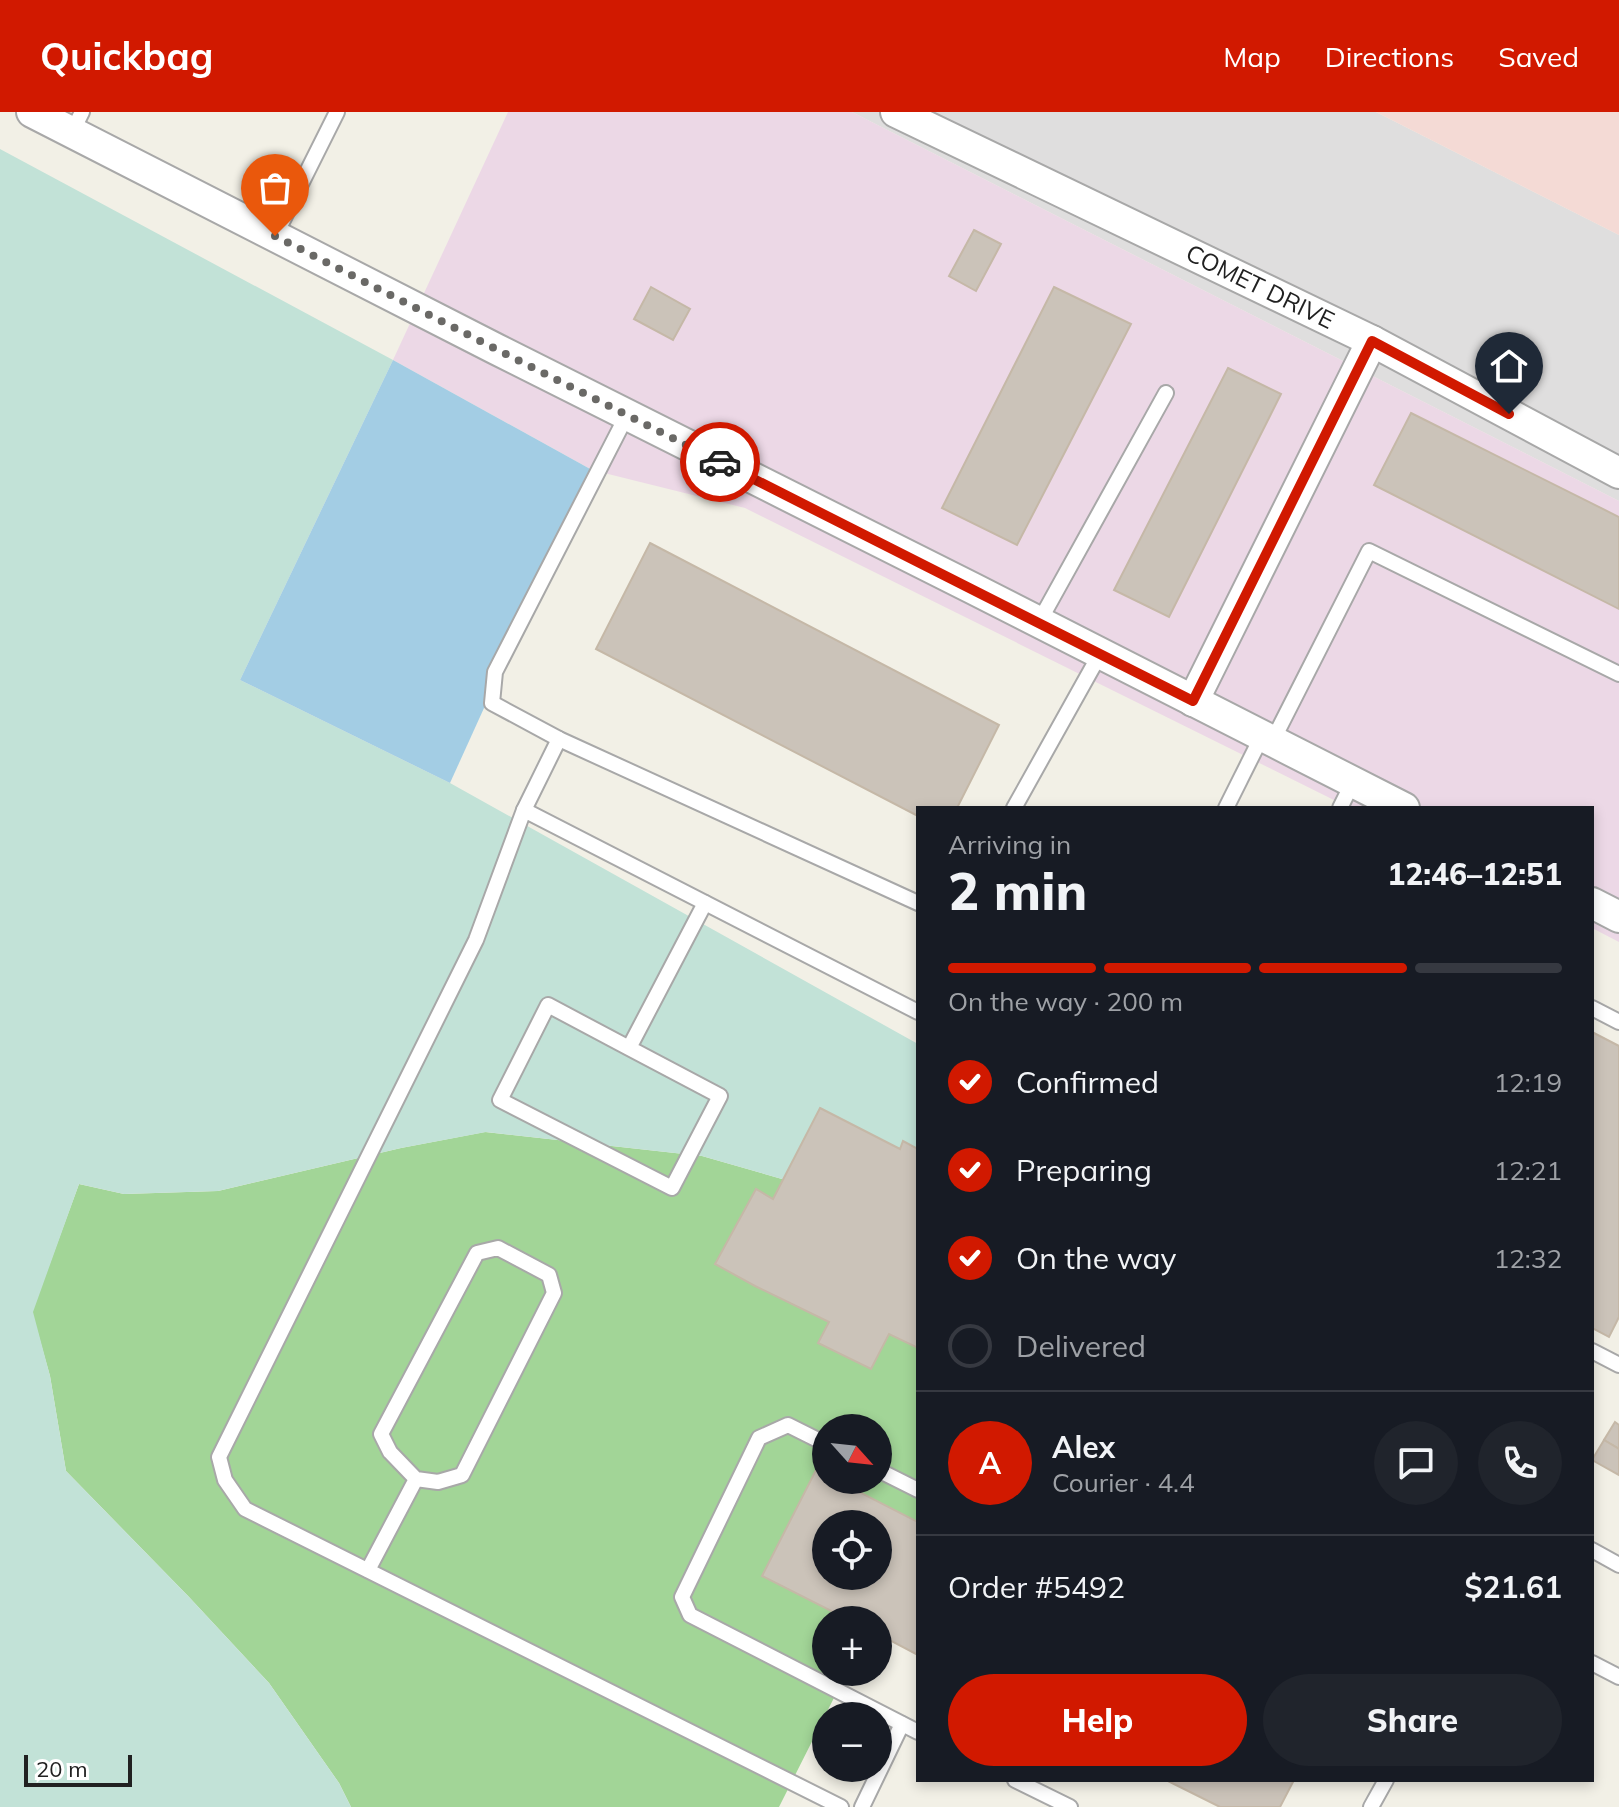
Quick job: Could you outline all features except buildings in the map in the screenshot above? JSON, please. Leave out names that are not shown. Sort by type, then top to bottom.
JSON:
[{"type":"street","points":[[32,112],[77,122],[275,236],[1267,739],[1346,795],[1395,806]]},
{"type":"street","name":"COMET DRIVE","points":[[896,112],[1372,341],[1619,473]]},
{"type":"street","points":[[1193,701],[1372,341]]},
{"type":"street","points":[[1594,904],[1619,917]]},
{"type":"lane","points":[[275,236],[337,112]]},
{"type":"lane","points":[[1039,622],[1166,393]]},
{"type":"lane","points":[[627,415],[495,672],[492,703],[559,739],[916,902]]},
{"type":"lane","points":[[1227,806],[1369,551],[1619,674]]},
{"type":"lane","points":[[1015,806],[1100,654]]},
{"type":"lane","points":[[559,739],[524,810],[476,940],[219,1457],[225,1480],[245,1509],[841,1807]]},
{"type":"lane","points":[[524,810],[916,1011]]},
{"type":"lane","points":[[629,1048],[705,903]]},
{"type":"lane","points":[[548,1005],[629,1048],[720,1096],[672,1188],[500,1100],[548,1005]]},
{"type":"lane","points":[[1594,1009],[1619,1022]]},
{"type":"lane","points":[[498,1248],[549,1275],[554,1293],[462,1475],[438,1482],[416,1479],[390,1452],[381,1434],[477,1253],[498,1248]]},
{"type":"lane","points":[[1594,1352],[1619,1365]]},
{"type":"lane","points":[[812,1437],[788,1425],[759,1438],[682,1597],[690,1615],[916,1731]]},
{"type":"lane","points":[[892,1477],[916,1489]]},
{"type":"lane","points":[[368,1570],[416,1479]]},
{"type":"lane","points":[[1594,1551],[1619,1565]]},
{"type":"lane","points":[[1594,1664],[1619,1677]]},
{"type":"lane","points":[[862,1807],[902,1724]]},
{"type":"lane","points":[[1019,1782],[1070,1807]]},
{"type":"lane","points":[[1371,1807],[1385,1782]]},
{"type":"shaded area","points":[[508,112],[852,112],[1619,501],[1619,942],[1594,929],[1594,806],[1346,806],[745,508],[592,470],[393,360]]},
{"type":"shaded area","points":[[852,112],[1376,112],[1619,235],[1619,501]]},
{"type":"shaded area","points":[[1376,112],[1619,112],[1619,235]]},
{"type":"shaded area","points":[[0,149],[393,360],[240,680],[450,783],[916,1043],[916,1248],[820,1190],[702,1156],[486,1132],[401,1148],[218,1191],[124,1194],[79,1184],[33,1312],[50,1376],[66,1471],[269,1683],[339,1783],[351,1807],[0,1807]]},
{"type":"shaded area","points":[[393,360],[592,470],[450,783],[240,680]]},
{"type":"green space","points":[[485,1132],[702,1156],[820,1190],[916,1248],[916,1535],[892,1582],[892,1510],[812,1510],[812,1590],[888,1590],[880,1606],[812,1606],[812,1686],[840,1686],[832,1702],[812,1702],[812,1741],[779,1807],[351,1807],[339,1783],[269,1683],[66,1471],[50,1376],[32,1312],[79,1184],[124,1194],[218,1191],[401,1148]]},
{"type":"way so far","points":[[275,236],[720,462]]},
{"type":"route","points":[[720,462],[1193,701],[1372,341],[1509,414]]}]
